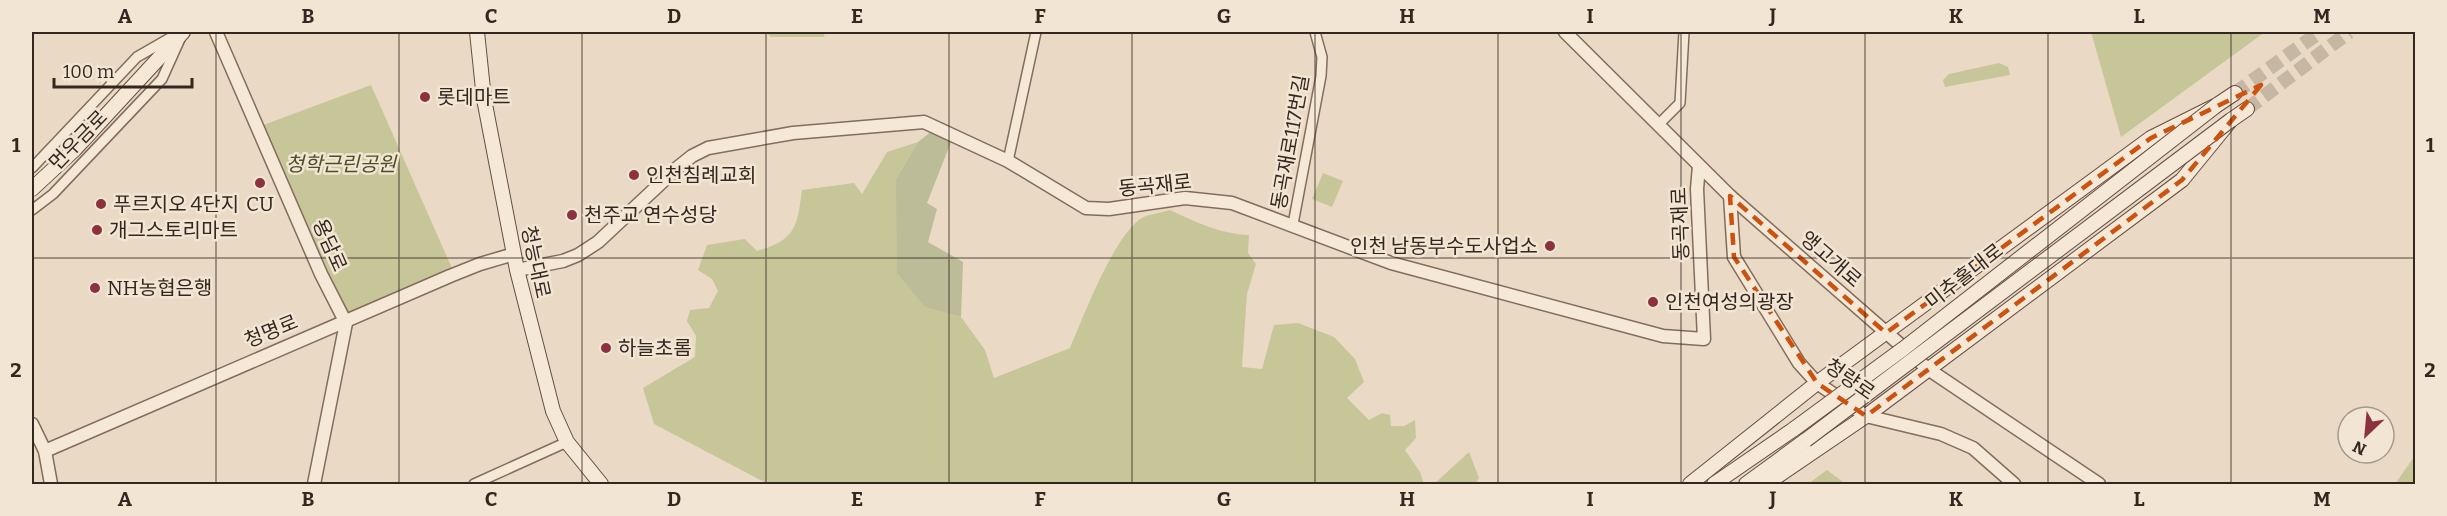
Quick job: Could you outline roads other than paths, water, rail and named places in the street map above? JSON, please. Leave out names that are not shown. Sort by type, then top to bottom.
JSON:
[{"type":"main road","name":"먼우금로","points":[[32,189],[74,150],[183,32]]},
{"type":"main road","name":"청능대로","points":[[477,32],[484,99],[517,270],[553,411],[567,442],[601,484]]},
{"type":"main road","name":"미추홀대로","points":[[1714,484],[1903,349],[2235,93]]},
{"type":"main road","points":[[1690,484],[1816,383],[2151,138],[2217,105]]},
{"type":"main road","name":"미추홀대로","points":[[1746,484],[2247,109]]},
{"type":"main road","points":[[1766,484],[1866,416],[2182,180],[2231,120]]},
{"type":"street","name":"먼우금로","points":[[32,168],[62,140],[137,57],[183,32]]},
{"type":"street","name":"먼우금로","points":[[32,210],[61,185],[162,79],[183,32]]},
{"type":"street","name":"용담로","points":[[216,32],[321,274],[346,322]]},
{"type":"street","points":[[1008,161],[1036,32]]},
{"type":"street","name":"동곡재로117번길","points":[[1293,224],[1321,76],[1322,57],[1315,32]]},
{"type":"street","name":"앵고개로","points":[[1565,32],[1730,196],[1928,369],[2099,484]]},
{"type":"street","points":[[1658,125],[1680,103],[1684,32]]},
{"type":"street","name":"동곡재로","points":[[517,270],[563,261],[578,255],[598,242],[625,214],[692,156],[725,144],[849,126],[924,122],[1008,161],[1086,208],[1109,209],[1185,198],[1232,203],[1293,224],[1391,263],[1663,336],[1704,339],[1697,189],[1700,166]]},
{"type":"street","name":"청량로","points":[[1730,196],[1734,256],[1799,363],[1816,383],[1866,416],[1941,434],[1973,448],[2014,484]]},
{"type":"street","name":"청명로","points":[[45,451],[286,345],[346,322],[480,264],[514,254]]},
{"type":"street","points":[[314,484],[346,322]]},
{"type":"street","points":[[32,424],[45,451],[51,484]]},
{"type":"street","points":[[474,484],[567,442]]},
{"type":"tunnel","points":[[2235,93],[2320,32]]},
{"type":"tunnel","points":[[2247,109],[2349,32]]},
{"type":"place","name":"롯데마트","points":[[425,97]]},
{"type":"place","name":"인천침례교회","points":[[634,175]]},
{"type":"place","name":"CU","points":[[260,183]]},
{"type":"place","name":"푸르지오 4단지","points":[[101,204]]},
{"type":"place","name":"천주교 연수성당","points":[[572,215]]},
{"type":"place","name":"개그스토리마트","points":[[97,230]]},
{"type":"place","name":"인천 남동부수도사업소","points":[[1550,246]]},
{"type":"place","name":"NH농협은행","points":[[95,288]]},
{"type":"place","name":"인천여성의광장","points":[[1653,302]]},
{"type":"place","name":"하늘초롬","points":[[606,348]]},
{"type":"park label","name":"청학근린공원","points":[[341,164]]}]
